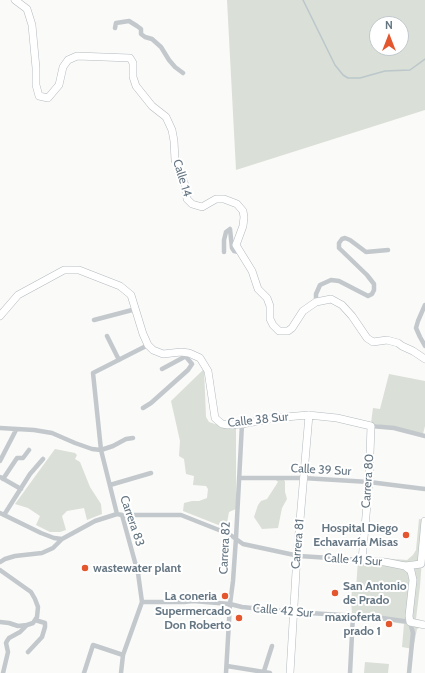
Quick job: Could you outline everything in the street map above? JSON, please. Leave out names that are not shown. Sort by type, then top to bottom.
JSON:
[{"type":"street","name":"Calle 14","points":[[15,0],[27,9],[32,25],[36,85],[39,96],[48,98],[59,85],[63,67],[68,60],[72,58],[77,56],[130,58],[133,63],[133,77],[136,86],[152,106],[166,117],[172,130],[176,160],[185,185],[187,200],[192,204],[202,206],[224,198],[237,204],[243,211],[243,226],[236,245],[239,252]]},
{"type":"street","points":[[115,28],[116,23],[129,21],[137,26],[142,30],[141,34],[152,39],[161,48],[168,60],[183,73]]},
{"type":"street","points":[[224,252],[226,232],[230,229],[232,248],[234,252],[239,252],[252,272],[258,289],[267,298],[270,306],[270,319],[273,326],[279,331],[288,331],[292,328],[304,311],[316,302],[331,299],[338,302],[352,316],[367,338],[373,342],[387,340],[398,343],[425,359]]},
{"type":"street","points":[[316,302],[316,294],[320,285],[331,280],[339,281],[368,296],[372,294],[374,290],[374,284],[339,248],[339,243],[342,239],[345,238],[350,240],[366,252],[388,250]]},
{"type":"street","points":[[0,316],[14,299],[23,292],[59,272],[79,270],[112,282],[120,286],[131,295],[143,334],[148,345],[153,350],[163,354],[181,352],[189,354]]},
{"type":"street","points":[[425,305],[416,328],[425,346]]},
{"type":"street","points":[[94,320],[136,308]]},
{"type":"street","points":[[107,336],[119,360],[148,345]]},
{"type":"street","points":[[162,369],[189,354]]},
{"type":"street","points":[[143,408],[151,403],[188,370],[192,364],[188,358],[189,354]]},
{"type":"street","name":"Calle 38 Sur","points":[[189,354],[200,358],[208,371],[215,418],[222,424],[242,424],[275,418],[309,415],[337,418],[371,426],[394,428],[425,436]]},
{"type":"street","name":"Carrera 83","points":[[119,360],[93,372],[101,450],[110,485],[138,573],[142,602],[123,655],[121,673]]},
{"type":"street","name":"Carrera 81","points":[[290,673],[297,555],[309,415]]},
{"type":"street","name":"Carrera 82","points":[[226,673],[236,538],[242,424]]},
{"type":"street","name":"Carrera 80","points":[[362,560],[369,482],[371,426]]},
{"type":"street","points":[[0,428],[34,430],[52,433],[79,445],[101,450],[126,439],[133,438]]},
{"type":"street","points":[[0,461],[16,430]]},
{"type":"street","points":[[21,489],[2,478],[17,458],[23,458],[29,450]]},
{"type":"street","points":[[43,459],[30,474],[21,489],[2,514],[41,533],[54,538],[62,539]]},
{"type":"street","points":[[110,485],[151,473]]},
{"type":"street","name":"Calle 39 Sur","points":[[239,478],[304,478],[369,482],[425,489]]},
{"type":"street","name":"Calle 41 Sur","points":[[0,562],[15,556],[42,553],[53,548],[62,539],[95,521],[120,514],[164,514],[181,515],[229,534],[243,544],[297,555],[386,562],[405,566],[421,565]]},
{"type":"street","points":[[412,576],[421,565],[425,521]]},
{"type":"street","points":[[405,566],[411,571],[412,576],[409,616],[413,633],[409,673]]},
{"type":"street","points":[[0,570],[31,592],[38,607],[37,617],[35,620],[20,632],[9,638],[6,643],[8,652],[3,673]]},
{"type":"street","name":"Calle 42 Sur","points":[[142,602],[193,601],[230,604],[242,607],[293,612],[354,615],[425,625]]},
{"type":"street","points":[[350,673],[354,615]]},
{"type":"street","points":[[28,652],[42,637],[45,627],[45,622],[35,620]]},
{"type":"street","points":[[0,622],[18,626],[27,625]]},
{"type":"street","points":[[84,673],[94,645],[123,655]]},
{"type":"street","points":[[227,666],[267,672],[272,646]]},
{"type":"shaded area","points":[[227,0],[425,0],[425,110],[236,170]]},
{"type":"shaded area","points":[[204,369],[206,417],[209,422],[215,424],[223,426],[236,426],[236,509],[229,512],[226,528],[183,511],[184,503],[199,501],[207,498],[208,489],[206,486],[193,485],[194,476],[186,474],[184,459],[179,456],[180,441],[171,401]]},
{"type":"shaded area","points":[[389,374],[425,381],[425,426],[423,434],[371,423],[373,408],[380,409]]},
{"type":"shaded area","points":[[55,449],[75,453],[77,455],[75,459],[80,462],[90,487],[101,504],[102,514],[87,520],[84,508],[67,511],[62,516],[66,530],[60,532],[50,532],[36,525],[40,516],[28,508],[15,504]]},
{"type":"shaded area","points":[[281,478],[285,481],[285,492],[287,499],[282,508],[278,528],[262,529],[254,517],[258,505],[261,501],[267,499],[278,482],[275,479]]},
{"type":"shaded area","points":[[419,519],[425,520],[416,619],[421,620],[421,627],[417,629],[413,649],[402,647],[404,624],[356,617],[352,613],[351,601],[352,590],[356,589],[358,560],[366,557],[407,560],[416,550]]},
{"type":"shaded area","points":[[365,662],[389,664],[388,673],[364,673]]},
{"type":"waterway","points":[[303,0],[335,65],[343,75],[348,78],[360,78],[385,71],[410,70],[425,59]]},
{"type":"place","name":"Hospital Diego Echavarría Misas","points":[[406,535]]},
{"type":"place","name":"wastewater plant","points":[[85,568]]},
{"type":"place","name":"San Antonio de Prado","points":[[335,593]]},
{"type":"place","name":"La coneria","points":[[225,596]]},
{"type":"place","name":"Supermercado Don Roberto","points":[[239,618]]},
{"type":"place","name":"maxioferta prado 1","points":[[389,624]]}]
